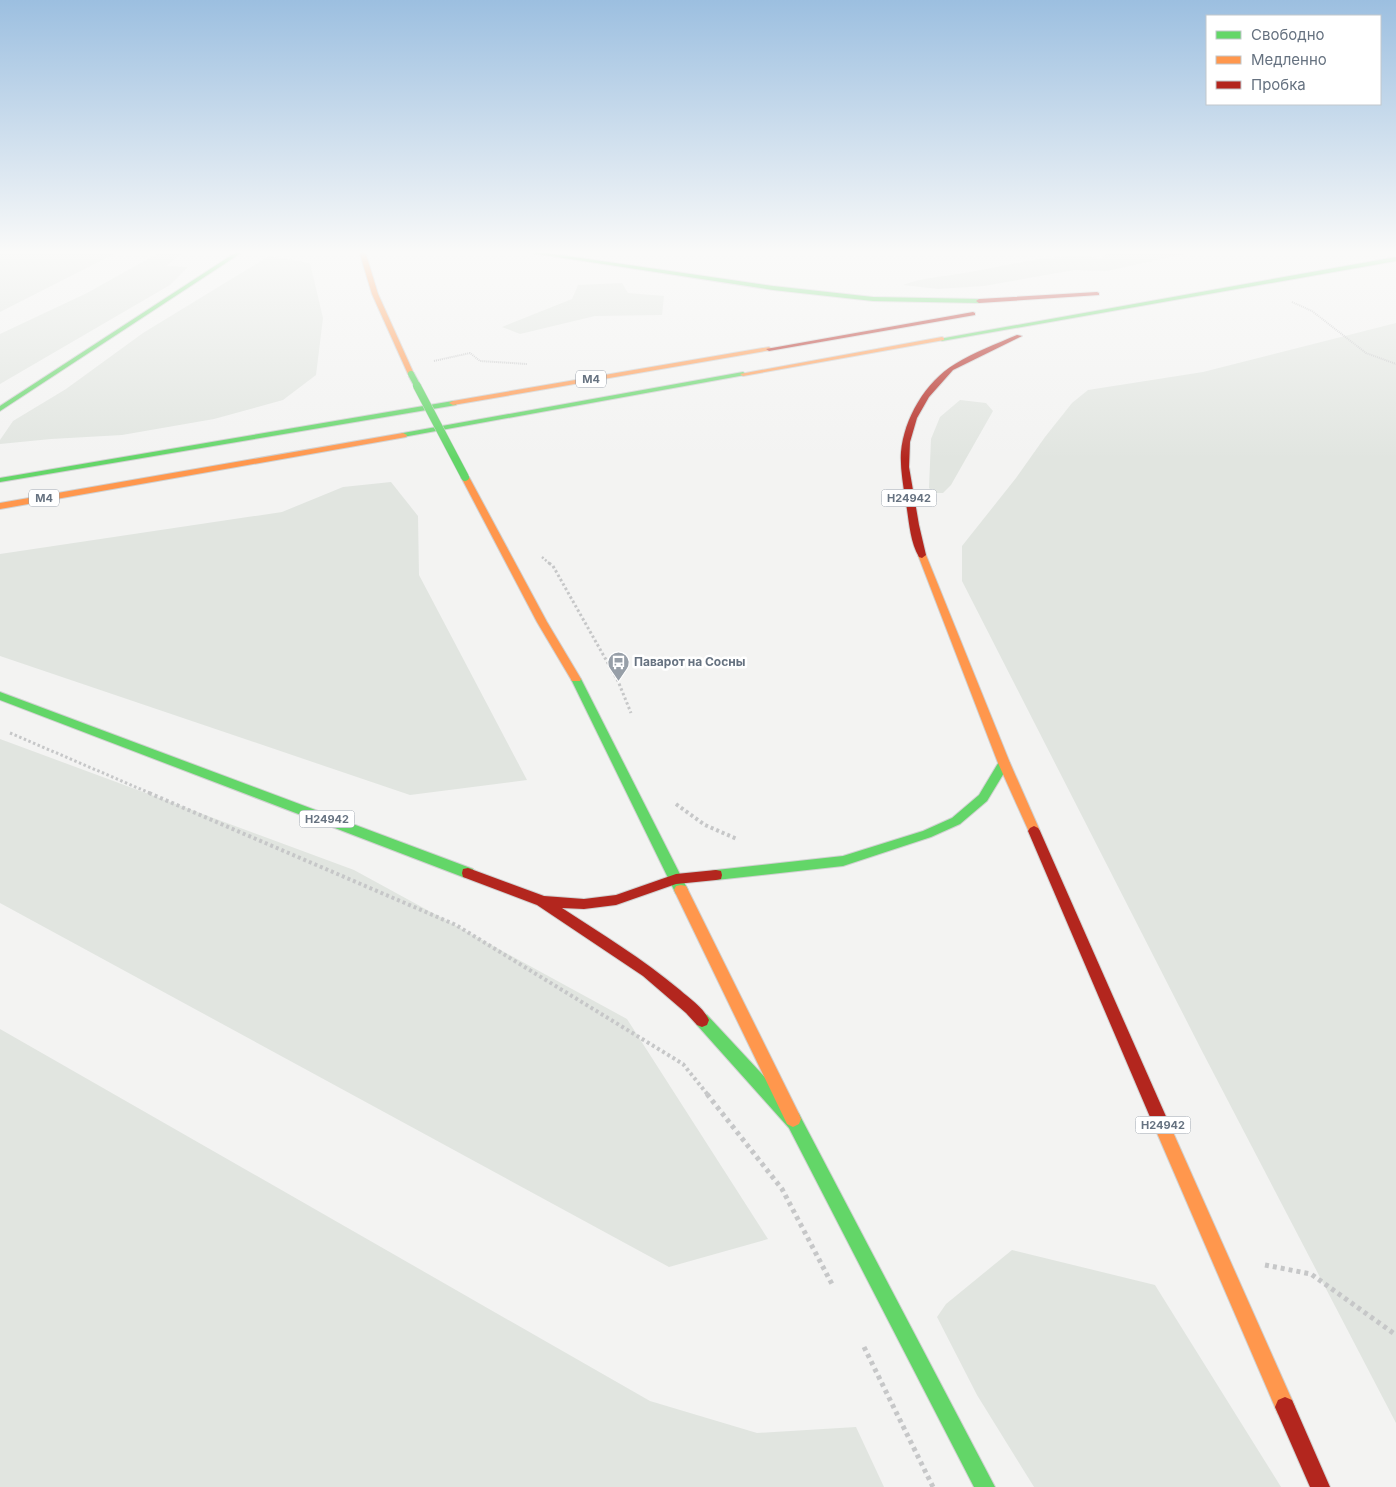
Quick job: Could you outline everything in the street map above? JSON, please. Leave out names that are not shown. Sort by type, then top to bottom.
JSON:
[{"type":"main road","points":[[0,409],[136,320]]},
{"type":"main road","points":[[387,320],[411,374],[465,477],[542,622],[583,691],[676,879]]},
{"type":"main road","name":"М4","points":[[0,480],[936,320]]},
{"type":"main road","name":"М4","points":[[0,506],[1049,320]]},
{"type":"main road","name":"Н24942","points":[[1064,320],[1016,337],[952,368],[936,383],[921,404],[911,427],[905,453],[906,484],[917,542],[1004,763],[1320,1487]]},
{"type":"main road","name":"Н24942","points":[[0,696],[542,900],[648,972],[691,1008],[794,1122]]},
{"type":"main road","name":"Н24942","points":[[542,900],[584,904],[616,900],[676,879],[783,869],[843,861],[911,840],[956,821],[983,798],[1004,763]]},
{"type":"main road","name":"Н24942","points":[[676,879],[794,1122],[985,1487]]},
{"type":"path","points":[[1324,320],[1366,353],[1396,364]]},
{"type":"path","points":[[431,362],[470,353]]},
{"type":"path","points":[[610,666],[626,699],[631,716]]},
{"type":"path","points":[[0,728],[456,925],[683,1064],[782,1189],[837,1294]]},
{"type":"path","points":[[670,799],[690,816],[719,834],[747,841]]},
{"type":"path","points":[[1220,1256],[1311,1274],[1396,1335]]},
{"type":"path","points":[[860,1338],[932,1487]]},
{"type":"shaded area","points":[[29,320],[109,320],[0,384],[0,334]]},
{"type":"shaded area","points":[[164,320],[323,320],[316,375],[283,400],[214,419],[122,435],[0,444],[0,440],[13,421],[66,389],[143,333]]},
{"type":"shaded area","points":[[519,320],[577,320],[520,334],[502,327]]},
{"type":"shaded area","points":[[1396,323],[1396,1423],[1203,1053],[962,581],[962,546],[1072,403],[1088,390],[1203,372]]},
{"type":"shaded area","points":[[960,400],[986,403],[993,411],[951,485],[943,493],[934,493],[929,488],[931,439],[940,417]]},
{"type":"shaded area","points":[[391,482],[418,516],[419,575],[527,780],[410,795],[0,656],[0,554],[282,512],[343,487]]},
{"type":"shaded area","points":[[0,739],[354,870],[627,1019],[768,1239],[669,1267],[0,903]]},
{"type":"shaded area","points":[[0,1029],[650,1401],[757,1433],[856,1427],[884,1487],[0,1487]]},
{"type":"shaded area","points":[[1012,1250],[1155,1285],[1281,1487],[1034,1487],[977,1395],[937,1317],[946,1304]]},
{"type":"traffic: fast","points":[[0,409],[136,320]]},
{"type":"traffic: fast","points":[[942,339],[1048,320]]},
{"type":"traffic: fast","points":[[411,374],[465,477]]},
{"type":"traffic: fast","points":[[403,435],[743,374]]},
{"type":"traffic: fast","points":[[0,480],[453,403]]},
{"type":"traffic: fast","points":[[576,679],[681,890]]},
{"type":"traffic: fast","points":[[0,696],[468,873]]},
{"type":"traffic: fast","points":[[716,875],[843,861],[927,834],[956,821],[983,798],[1004,763]]},
{"type":"traffic: fast","points":[[702,1020],[794,1122]]},
{"type":"traffic: fast","points":[[793,1119],[985,1487]]},
{"type":"traffic: slow","points":[[387,320],[411,374]]},
{"type":"traffic: slow","points":[[743,374],[942,339]]},
{"type":"traffic: slow","points":[[453,403],[769,349]]},
{"type":"traffic: slow","points":[[0,506],[403,435]]},
{"type":"traffic: slow","points":[[465,477],[542,622],[576,679]]},
{"type":"traffic: slow","points":[[922,555],[1004,763],[1034,831]]},
{"type":"traffic: slow","points":[[681,890],[793,1119]]},
{"type":"traffic: slow","points":[[1162,1126],[1285,1407]]},
{"type":"traffic: jam","points":[[769,349],[936,320]]},
{"type":"traffic: jam","points":[[922,555],[914,525],[905,467],[906,442],[914,418],[926,396],[951,369],[974,356],[1019,336]]},
{"type":"traffic: jam","points":[[1034,831],[1162,1126]]},
{"type":"traffic: jam","points":[[468,873],[542,901],[648,972],[691,1008],[702,1020]]},
{"type":"traffic: jam","points":[[545,901],[584,904],[616,900],[676,879],[716,875]]},
{"type":"traffic: jam","points":[[1285,1407],[1320,1487]]},
{"type":"place","name":"Паварот на Сосны","points":[[618,681]]}]
